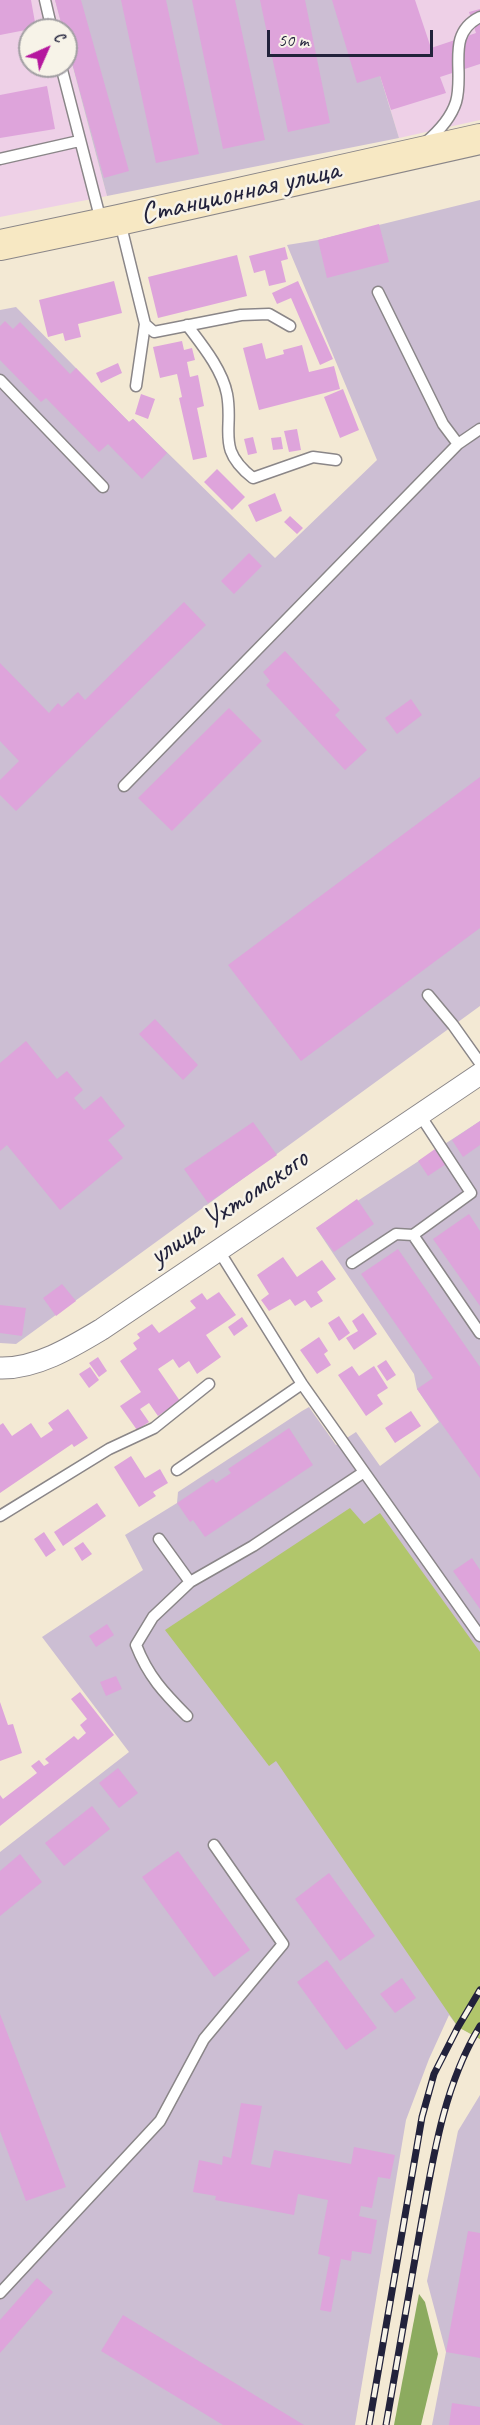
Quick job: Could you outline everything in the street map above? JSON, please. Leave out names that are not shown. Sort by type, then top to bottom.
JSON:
[{"type":"main road","name":"Станционная улица","points":[[0,245],[480,139]]},
{"type":"street","name":"улица Ухтомского","points":[[0,1368],[45,1359],[73,1347],[480,1074]]},
{"type":"lane","points":[[45,0],[49,18]]},
{"type":"lane","points":[[414,154],[439,131],[456,102],[460,73],[458,41],[468,23],[480,17]]},
{"type":"lane","points":[[64,78],[79,141],[145,324],[136,386]]},
{"type":"lane","points":[[0,159],[79,141]]},
{"type":"lane","points":[[378,292],[443,424],[458,444]]},
{"type":"lane","points":[[145,324],[154,332],[241,315],[269,314],[290,326]]},
{"type":"lane","points":[[187,325],[205,348],[220,375],[227,394],[228,446],[240,468],[253,478],[313,457],[336,460]]},
{"type":"lane","points":[[0,380],[103,487]]},
{"type":"lane","points":[[124,786],[458,444],[480,429]]},
{"type":"lane","points":[[428,995],[480,1063]]},
{"type":"lane","points":[[352,1263],[396,1234],[413,1235],[471,1193],[420,1115]]},
{"type":"lane","points":[[413,1235],[480,1333]]},
{"type":"lane","points":[[219,1251],[302,1384],[480,1636]]},
{"type":"lane","points":[[0,1515],[109,1449],[154,1428],[209,1384]]},
{"type":"lane","points":[[177,1470],[302,1384]]},
{"type":"lane","points":[[187,1716],[159,1688],[144,1667],[136,1645],[153,1617],[190,1582],[253,1546],[364,1472]]},
{"type":"lane","points":[[159,1539],[190,1582]]},
{"type":"lane","points":[[0,2293],[160,2121],[204,2039],[284,1944],[214,1845]]},
{"type":"shaded area","points":[[0,0],[55,0],[60,18],[18,18],[18,78],[76,78],[107,196],[0,217]]},
{"type":"shaded area","points":[[55,0],[357,0],[399,138],[107,196],[76,78],[78,78],[78,18],[60,18]]},
{"type":"shaded area","points":[[357,0],[480,0],[480,120],[399,138]]},
{"type":"shaded area","points":[[480,200],[480,1006],[16,1344],[0,1343],[0,310],[16,307],[129,422],[133,419],[275,558],[377,460],[287,245],[318,240]]},
{"type":"shaded area","points":[[480,1121],[480,2039],[458,2027],[449,2015],[429,2059],[406,2120],[355,2425],[0,2425],[0,1852],[129,1752],[42,1637],[143,1570],[125,1535],[177,1503],[178,1492],[309,1407],[336,1445],[356,1432],[380,1466],[439,1422],[417,1389],[414,1374],[316,1228]]},
{"type":"shaded area","points":[[480,2095],[480,2425],[432,2425],[446,2352],[427,2281],[458,2131]]},
{"type":"green space","points":[[350,1508],[364,1524],[380,1513],[480,1652],[480,2039],[458,2027],[276,1761],[269,1766],[165,1630]]},
{"type":"green space","points":[[419,2294],[425,2302],[438,2354],[421,2425],[394,2425]]},
{"type":"building","points":[[0,0],[31,0],[34,18],[18,18],[18,32],[0,35]]},
{"type":"building","points":[[55,0],[81,0],[129,171],[104,178],[76,78],[78,18],[60,18]]},
{"type":"building","points":[[121,0],[166,0],[199,154],[156,163]]},
{"type":"building","points":[[192,0],[235,0],[265,140],[223,149]]},
{"type":"building","points":[[260,0],[305,0],[330,123],[288,132]]},
{"type":"building","points":[[332,0],[415,0],[431,48],[476,33],[469,12],[480,9],[480,64],[440,77],[446,93],[391,110],[380,76],[357,83]]},
{"type":"building","points":[[47,86],[55,129],[0,138],[0,95]]},
{"type":"building","points":[[379,224],[389,262],[327,278],[318,240]]},
{"type":"building","points":[[285,247],[288,259],[281,261],[286,282],[269,286],[265,270],[254,273],[249,256]]},
{"type":"building","points":[[237,255],[247,296],[158,318],[148,277]]},
{"type":"building","points":[[114,281],[122,313],[78,324],[81,337],[65,341],[63,333],[48,337],[39,300]]},
{"type":"building","points":[[298,281],[333,359],[320,365],[291,298],[277,304],[272,293]]},
{"type":"building","points":[[5,321],[13,329],[20,322],[70,374],[76,368],[129,422],[133,419],[167,453],[142,479],[108,444],[99,452],[46,398],[41,402],[0,360],[0,326]]},
{"type":"building","points":[[182,341],[184,350],[192,348],[195,360],[187,362],[190,377],[198,375],[204,406],[197,408],[207,457],[193,460],[179,398],[182,397],[177,374],[160,378],[153,347]]},
{"type":"building","points":[[262,343],[266,359],[284,354],[283,350],[302,345],[309,372],[334,366],[340,389],[259,410],[243,348]]},
{"type":"building","points":[[118,363],[122,373],[101,383],[96,373]]},
{"type":"building","points":[[343,389],[359,430],[340,438],[324,397]]},
{"type":"building","points":[[141,394],[155,399],[148,419],[135,414]]},
{"type":"building","points":[[297,429],[301,450],[289,452],[284,431]]},
{"type":"building","points":[[253,437],[257,453],[248,455],[244,439]]},
{"type":"building","points":[[281,437],[283,449],[273,450],[271,438]]},
{"type":"building","points":[[217,469],[245,497],[232,510],[204,482]]},
{"type":"building","points":[[275,493],[282,511],[256,522],[248,505]]},
{"type":"building","points":[[290,516],[303,528],[297,534],[284,522]]},
{"type":"building","points":[[249,553],[262,566],[234,594],[221,581]]},
{"type":"building","points":[[184,602],[206,625],[16,811],[0,795],[0,780],[19,761],[0,741],[0,663],[49,713],[58,703],[62,707],[78,692],[85,700]]},
{"type":"building","points":[[285,651],[340,710],[335,715],[367,750],[345,770],[266,685],[270,681],[263,672]]},
{"type":"building","points":[[411,699],[422,715],[397,734],[385,718]]},
{"type":"building","points":[[229,708],[262,741],[172,831],[138,798]]},
{"type":"building","points":[[480,777],[480,928],[301,1061],[228,965]]},
{"type":"building","points":[[155,1019],[198,1065],[183,1080],[139,1034]]},
{"type":"building","points":[[26,1041],[57,1079],[67,1071],[83,1090],[74,1098],[84,1110],[101,1096],[125,1126],[108,1140],[123,1158],[60,1210],[7,1145],[0,1151],[0,1063]]},
{"type":"building","points":[[480,1121],[480,1145],[463,1157],[452,1140]]},
{"type":"building","points":[[253,1122],[277,1155],[208,1203],[184,1169]]},
{"type":"building","points":[[435,1149],[446,1164],[428,1176],[418,1161]]},
{"type":"building","points":[[357,1199],[374,1224],[334,1252],[316,1228]]},
{"type":"building","points":[[469,1214],[480,1231],[480,1306],[433,1239]]},
{"type":"building","points":[[398,1249],[480,1367],[480,1478],[417,1389],[433,1378],[361,1274]]},
{"type":"building","points":[[283,1257],[297,1277],[322,1260],[336,1279],[317,1292],[323,1301],[311,1308],[305,1300],[295,1306],[290,1299],[269,1311],[261,1300],[269,1294],[257,1275]]},
{"type":"building","points":[[62,1284],[76,1301],[56,1316],[43,1298]]},
{"type":"building","points":[[219,1292],[236,1315],[206,1335],[221,1357],[197,1374],[189,1361],[179,1368],[173,1359],[158,1369],[180,1401],[158,1416],[149,1403],[140,1409],[149,1422],[137,1430],[120,1406],[141,1392],[120,1361],[137,1349],[133,1343],[140,1338],[137,1334],[152,1324],[159,1333],[196,1308],[190,1301],[202,1293],[207,1300]]},
{"type":"building","points":[[0,1305],[26,1308],[22,1336],[0,1333]]},
{"type":"building","points":[[363,1313],[377,1334],[354,1350],[346,1338],[358,1331],[352,1321]]},
{"type":"building","points":[[339,1316],[350,1333],[339,1341],[328,1323]]},
{"type":"building","points":[[242,1317],[248,1326],[234,1336],[228,1327]]},
{"type":"building","points":[[319,1337],[328,1351],[324,1354],[331,1365],[317,1374],[300,1350]]},
{"type":"building","points":[[98,1357],[107,1371],[99,1377],[89,1363]]},
{"type":"building","points":[[386,1360],[396,1375],[387,1381],[377,1366]]},
{"type":"building","points":[[352,1366],[359,1376],[374,1366],[388,1388],[377,1395],[383,1404],[366,1416],[338,1375]]},
{"type":"building","points":[[90,1367],[99,1380],[89,1388],[79,1374]]},
{"type":"building","points":[[68,1409],[88,1438],[74,1447],[72,1444],[0,1493],[0,1425],[3,1423],[12,1436],[31,1423],[41,1438],[53,1430],[48,1423]]},
{"type":"building","points":[[411,1411],[421,1426],[395,1443],[385,1428]]},
{"type":"building","points":[[289,1428],[313,1465],[205,1537],[193,1520],[190,1522],[177,1503],[213,1479],[216,1483],[231,1473],[228,1469]]},
{"type":"building","points":[[131,1456],[145,1478],[160,1469],[168,1483],[153,1492],[156,1496],[139,1507],[114,1467]]},
{"type":"building","points":[[97,1503],[106,1516],[63,1546],[54,1532]]},
{"type":"building","points":[[44,1532],[56,1550],[46,1557],[34,1539]]},
{"type":"building","points":[[83,1542],[92,1554],[82,1561],[74,1548]]},
{"type":"building","points":[[472,1558],[480,1570],[480,1609],[453,1571]]},
{"type":"building","points":[[107,1624],[114,1635],[96,1647],[89,1636]]},
{"type":"building","points":[[116,1676],[122,1689],[106,1696],[100,1682]]},
{"type":"building","points":[[80,1692],[114,1735],[0,1826],[0,1795],[3,1799],[37,1773],[31,1766],[39,1760],[44,1766],[49,1763],[45,1759],[74,1736],[78,1740],[86,1733],[80,1725],[87,1719],[71,1699]]},
{"type":"building","points":[[0,1702],[8,1725],[13,1724],[22,1753],[0,1761]]},
{"type":"building","points":[[118,1768],[138,1793],[119,1808],[99,1783]]},
{"type":"building","points":[[92,1806],[110,1829],[64,1866],[45,1843]]},
{"type":"building","points":[[178,1851],[250,1950],[214,1977],[142,1877]]},
{"type":"building","points":[[20,1854],[42,1882],[0,1916],[0,1871]]},
{"type":"building","points":[[329,1873],[375,1936],[340,1961],[295,1899]]},
{"type":"building","points":[[327,1960],[377,2028],[346,2050],[297,1982]]},
{"type":"building","points":[[402,1978],[416,1998],[395,2013],[380,1994]]},
{"type":"building","points":[[0,2014],[66,2187],[26,2201],[0,2131]]},
{"type":"building","points":[[241,2103],[262,2106],[251,2164],[270,2168],[274,2150],[351,2164],[354,2147],[395,2155],[390,2179],[378,2177],[372,2208],[361,2206],[359,2216],[377,2220],[371,2254],[352,2251],[351,2261],[341,2259],[331,2312],[320,2310],[330,2257],[318,2254],[328,2200],[298,2194],[294,2215],[215,2200],[216,2196],[193,2192],[199,2160],[222,2165],[223,2156],[231,2158]]},
{"type":"building","points":[[468,2231],[480,2233],[480,2358],[446,2352]]},
{"type":"building","points":[[37,2278],[53,2292],[0,2353],[0,2320]]},
{"type":"building","points":[[123,2315],[304,2425],[223,2425],[101,2351]]},
{"type":"building","points":[[452,2403],[480,2407],[480,2425],[449,2425]]},
{"type":"railway","points":[[369,2425],[422,2117],[434,2074],[480,1990]]},
{"type":"railway","points":[[386,2425],[440,2128],[456,2075],[480,2026]]}]
